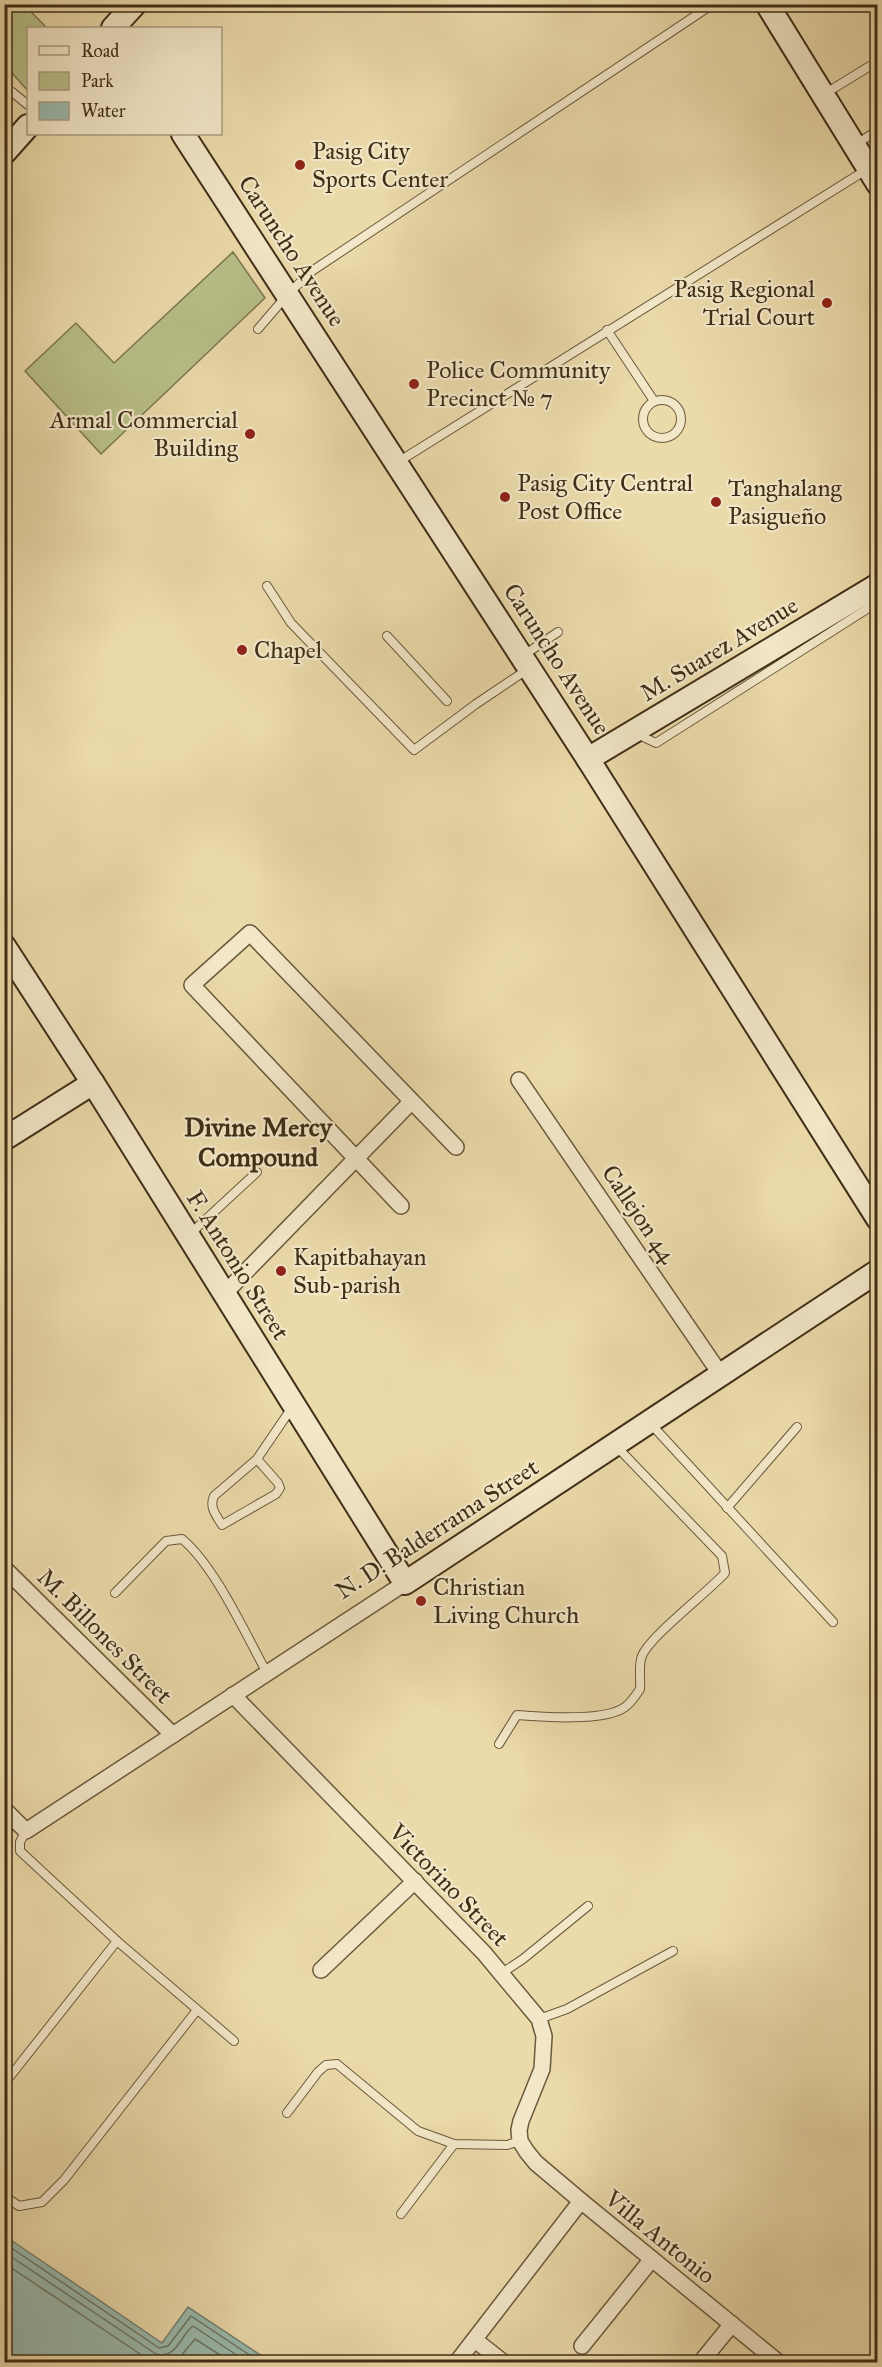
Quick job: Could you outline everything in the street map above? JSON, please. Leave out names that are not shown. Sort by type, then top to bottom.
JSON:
[{"type":"street","points":[[767,4],[873,176]]},
{"type":"street","points":[[4,153],[27,127]]},
{"type":"street","name":"Caruncho Avenue","points":[[184,135],[526,662],[878,1219]]},
{"type":"street","name":"M. Suarez Avenue","points":[[588,759],[878,585]]},
{"type":"street","points":[[401,1206],[192,985],[250,933],[456,1147]]},
{"type":"street","name":"F. Antonio Street","points":[[4,946],[93,1083],[405,1583]]},
{"type":"street","name":"Callejon 44","points":[[519,1080],[721,1375]]},
{"type":"street","points":[[4,1139],[93,1083]]},
{"type":"street","points":[[224,1293],[411,1102]]},
{"type":"street","name":"N. D. Balderrama Street","points":[[26,1831],[878,1271]]},
{"type":"street","name":"M. Billones Street","points":[[4,1568],[173,1735]]},
{"type":"street","name":"Victorino Street","points":[[233,1695],[502,1973],[539,2019]]},
{"type":"street","points":[[4,1809],[26,1831]]},
{"type":"street","points":[[321,1970],[415,1881]]},
{"type":"street","points":[[520,2141],[521,2121],[542,2069],[544,2036],[539,2019]]},
{"type":"street","name":"Villa Antonio","points":[[520,2141],[536,2163],[778,2362]]},
{"type":"street","points":[[458,2362],[581,2201]]},
{"type":"street","points":[[582,2346],[652,2259]]},
{"type":"street","points":[[701,2362],[732,2324]]},
{"type":"street","points":[[476,2340],[504,2362]]},
{"type":"lane","points":[[258,329],[288,294],[312,272],[713,4]]},
{"type":"lane","points":[[823,95],[870,66]]},
{"type":"lane","points":[[12,92],[27,104]]},
{"type":"lane","points":[[854,145],[878,130]]},
{"type":"lane","points":[[397,462],[607,330],[873,176]]},
{"type":"lane","points":[[607,330],[654,401]]},
{"type":"lane","points":[[668,400],[678,408],[681,423],[672,435],[657,437],[650,434],[645,427],[642,419],[644,411],[654,401],[668,400]]},
{"type":"lane","points":[[267,586],[291,623],[414,750],[476,704],[558,632]]},
{"type":"lane","points":[[633,732],[656,743],[878,602]]},
{"type":"lane","points":[[387,636],[447,701]]},
{"type":"lane","points":[[730,696],[744,665]]},
{"type":"lane","points":[[188,1236],[257,1172]]},
{"type":"lane","points":[[257,1459],[280,1488],[276,1494],[222,1525],[213,1509],[214,1496],[257,1459],[294,1405]]},
{"type":"lane","points":[[649,1422],[833,1622]]},
{"type":"lane","points":[[727,1508],[797,1427]]},
{"type":"lane","points":[[499,1744],[517,1715],[551,1718],[598,1716],[624,1708],[640,1689],[641,1657],[657,1636],[709,1591],[725,1573],[722,1556],[615,1445]]},
{"type":"lane","points":[[115,1593],[166,1541],[182,1539],[193,1548],[213,1576],[267,1673]]},
{"type":"lane","points":[[26,1831],[20,1842],[20,1851],[117,1941],[234,2041]]},
{"type":"lane","points":[[502,1973],[523,1959],[588,1906]]},
{"type":"lane","points":[[4,2084],[117,1941]]},
{"type":"lane","points":[[539,2019],[567,2009],[673,1951]]},
{"type":"lane","points":[[4,2196],[19,2206],[42,2202],[64,2180],[197,2010]]},
{"type":"lane","points":[[287,2113],[318,2072],[326,2065],[337,2064],[418,2131],[454,2144],[507,2145],[520,2141]]},
{"type":"lane","points":[[401,2214],[454,2144]]},
{"type":"green space","points":[[5,4],[24,5],[46,27],[27,27],[27,90],[5,65]]},
{"type":"green space","points":[[233,252],[265,298],[101,454],[25,371],[76,323],[114,363]]},
{"type":"water","points":[[5,2236],[162,2343],[188,2307],[271,2362],[5,2362]]},
{"type":"place","name":"Pasig City Sports Center","points":[[300,165]]},
{"type":"place","name":"Pasig Regional Trial Court","points":[[827,303]]},
{"type":"place","name":"Police Community Precinct № 7","points":[[414,384]]},
{"type":"place","name":"Armal Commercial Building","points":[[250,434]]},
{"type":"place","name":"Pasig City Central Post Office","points":[[505,497]]},
{"type":"place","name":"Tanghalang Pasigueño","points":[[716,502]]},
{"type":"place","name":"Chapel","points":[[242,650]]},
{"type":"place","name":"Kapitbahayan Sub-parish","points":[[281,1271]]},
{"type":"place","name":"Christian Living Church","points":[[421,1601]]},
{"type":"district","name":"Divine Mercy Compound","points":[[258,1142]]}]
